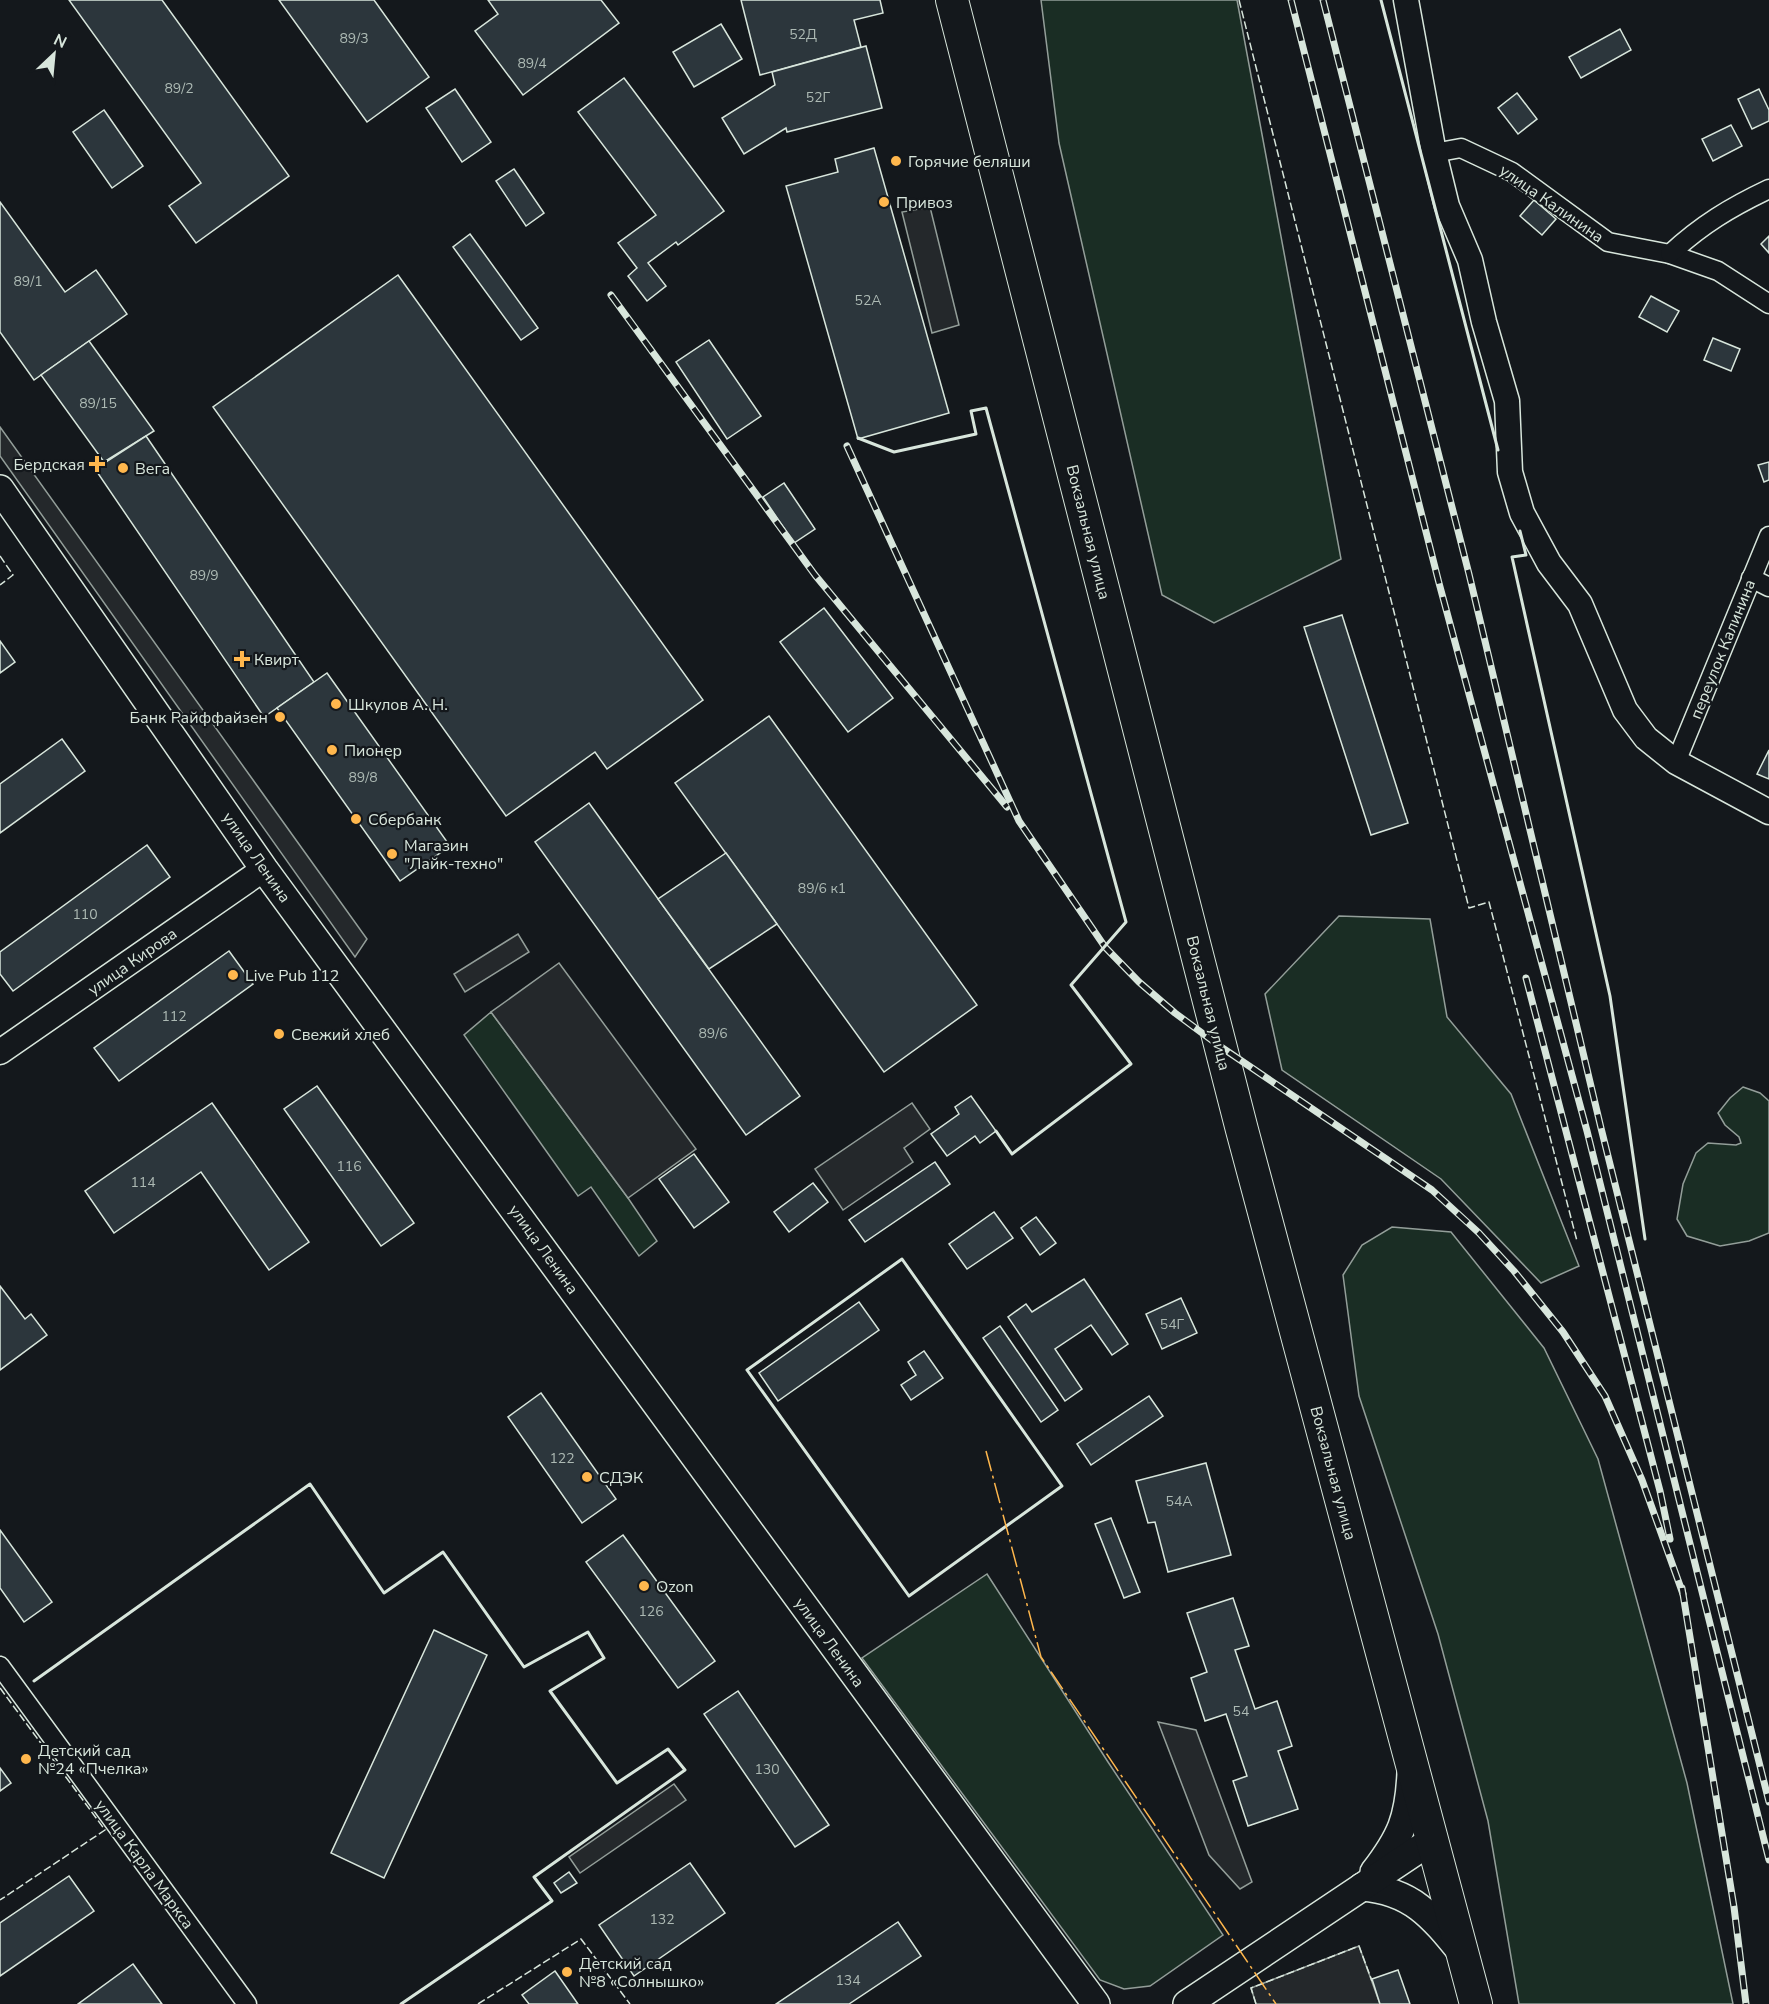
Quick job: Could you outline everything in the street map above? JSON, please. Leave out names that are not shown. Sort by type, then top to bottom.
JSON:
[{"type":"highway","name":"Вокзальная улица","points":[[952,0],[1242,1130],[1476,2004]]},
{"type":"main road","name":"улица Ленина","points":[[0,489],[264,869],[1096,2004]]},
{"type":"main road","points":[[1362,1887],[1397,1839],[1410,1802],[1412,1767]]},
{"type":"main road","points":[[1187,2004],[1431,1841]]},
{"type":"main road","points":[[1362,1887],[1398,1894],[1414,1904],[1437,1923],[1463,1954]]},
{"type":"street","points":[[1406,0],[1434,153],[1447,206],[1470,260],[1484,322],[1507,401],[1510,471],[1522,513],[1549,563],[1580,604],[1625,710],[1646,738],[1676,762],[1769,812]]},
{"type":"street","name":"улица Калинина","points":[[1434,153],[1461,148],[1512,171],[1608,242],[1670,254],[1718,271],[1769,304]]},
{"type":"street","points":[[1670,254],[1692,234],[1724,211],[1769,189]]},
{"type":"street","name":"переулок Калинина","points":[[1676,762],[1769,536]]},
{"type":"street","points":[[1751,578],[1769,587]]},
{"type":"street","name":"улица Кирова","points":[[0,1052],[264,869]]},
{"type":"street","name":"улица Карла Маркса","points":[[0,1666],[247,2004]]},
{"type":"green space","points":[[1041,0],[1237,0],[1341,559],[1214,623],[1162,595],[1059,143]]},
{"type":"green space","points":[[1339,916],[1430,919],[1447,1017],[1511,1094],[1579,1266],[1541,1283],[1441,1179],[1282,1070],[1265,994]]},
{"type":"green space","points":[[491,1012],[657,1241],[639,1256],[591,1187],[578,1196],[464,1035]]},
{"type":"green space","points":[[1743,1087],[1760,1093],[1769,1101],[1769,1233],[1749,1241],[1720,1246],[1687,1236],[1677,1219],[1683,1184],[1696,1153],[1708,1143],[1736,1145],[1741,1143],[1739,1137],[1725,1125],[1718,1113]]},
{"type":"green space","points":[[1392,1227],[1451,1232],[1544,1348],[1598,1459],[1687,1783],[1733,2004],[1519,2004],[1488,1821],[1438,1634],[1359,1396],[1343,1275],[1362,1245]]},
{"type":"green space","points":[[987,1574],[1223,1935],[1150,1986],[1124,1989],[1100,1980],[862,1658]]},
{"type":"shaded area","points":[[930,207],[959,325],[932,333],[902,212]]},
{"type":"shaded area","points":[[0,427],[367,939],[355,957],[0,456]]},
{"type":"shaded area","points":[[518,934],[529,952],[465,992],[454,974]]},
{"type":"shaded area","points":[[559,963],[696,1149],[628,1198],[491,1012]]},
{"type":"shaded area","points":[[912,1103],[930,1129],[904,1148],[913,1162],[843,1210],[815,1169]]},
{"type":"shaded area","points":[[1158,1722],[1196,1730],[1252,1882],[1240,1889],[1209,1855]]},
{"type":"shaded area","points":[[674,1784],[686,1800],[580,1873],[569,1857]]},
{"type":"shaded area","points":[[1359,1946],[1380,2004],[1256,2004],[1251,1988]]},
{"type":"building","points":[[69,0],[162,0],[289,176],[196,243],[169,206],[201,183]]},
{"type":"building","points":[[279,0],[374,0],[429,77],[367,122]]},
{"type":"building","points":[[488,0],[601,0],[619,23],[523,95],[475,31],[498,14]]},
{"type":"building","points":[[741,0],[880,0],[883,13],[854,20],[861,47],[760,75]]},
{"type":"building","points":[[721,24],[742,59],[694,87],[673,52]]},
{"type":"building","points":[[1620,29],[1631,50],[1581,78],[1569,57]]},
{"type":"building","points":[[866,46],[882,108],[787,132],[786,128],[744,154],[722,118],[775,85],[772,72]]},
{"type":"building","points":[[624,78],[724,211],[678,245],[676,242],[648,263],[666,286],[647,301],[628,276],[637,268],[618,243],[656,215],[578,112]]},
{"type":"building","points":[[455,89],[491,142],[462,162],[426,108]]},
{"type":"building","points":[[1759,89],[1769,110],[1769,121],[1752,129],[1738,99]]},
{"type":"building","points":[[1517,93],[1537,119],[1518,134],[1498,108]]},
{"type":"building","points":[[104,110],[143,166],[112,188],[73,132]]},
{"type":"building","points":[[1731,125],[1742,146],[1713,161],[1702,139]]},
{"type":"building","points":[[874,148],[949,413],[858,439],[786,186],[838,172],[835,159]]},
{"type":"building","points":[[514,169],[544,213],[526,226],[496,181]]},
{"type":"building","points":[[1534,200],[1556,219],[1542,235],[1520,216]]},
{"type":"building","points":[[0,202],[65,292],[96,270],[127,314],[34,380],[0,332]]},
{"type":"building","points":[[470,234],[538,328],[521,340],[453,247]]},
{"type":"building","points":[[1769,236],[1769,253],[1761,244]]},
{"type":"building","points":[[398,275],[703,700],[607,769],[595,752],[506,816],[213,407]]},
{"type":"building","points":[[1651,296],[1679,311],[1667,332],[1639,317]]},
{"type":"building","points":[[1713,338],[1740,349],[1731,371],[1704,360]]},
{"type":"building","points":[[709,340],[761,416],[727,439],[676,362]]},
{"type":"building","points":[[89,341],[154,431],[104,462],[41,375]]},
{"type":"building","points":[[146,436],[314,682],[264,717],[95,469]]},
{"type":"building","points":[[1769,462],[1769,480],[1764,482],[1758,465]]},
{"type":"building","points":[[784,483],[815,529],[794,543],[763,497]]},
{"type":"building","points":[[824,608],[893,698],[848,732],[780,642]]},
{"type":"building","points":[[1342,615],[1408,823],[1371,835],[1304,627]]},
{"type":"building","points":[[0,641],[15,662],[0,673]]},
{"type":"building","points":[[327,673],[450,846],[400,881],[277,708]]},
{"type":"building","points":[[769,716],[977,1005],[884,1072],[675,783]]},
{"type":"building","points":[[62,739],[85,771],[0,833],[0,784]]},
{"type":"building","points":[[1769,750],[1769,779],[1757,774]]},
{"type":"building","points":[[589,803],[800,1096],[746,1135],[535,842]]},
{"type":"building","points":[[147,845],[170,877],[13,991],[0,974],[0,952]]},
{"type":"building","points":[[726,853],[777,924],[709,969],[658,899]]},
{"type":"building","points":[[229,951],[253,984],[119,1081],[94,1048]]},
{"type":"building","points":[[317,1086],[414,1223],[381,1246],[284,1109]]},
{"type":"building","points":[[971,1096],[996,1131],[980,1143],[975,1136],[947,1156],[931,1134],[959,1114],[955,1107]]},
{"type":"building","points":[[212,1103],[309,1242],[269,1270],[201,1172],[114,1233],[85,1191]]},
{"type":"building","points":[[694,1154],[729,1202],[694,1228],[659,1179]]},
{"type":"building","points":[[935,1162],[950,1184],[865,1242],[849,1220]]},
{"type":"building","points":[[813,1183],[828,1202],[789,1232],[774,1212]]},
{"type":"building","points":[[994,1212],[1013,1238],[967,1269],[949,1244]]},
{"type":"building","points":[[1036,1217],[1056,1243],[1040,1255],[1021,1228]]},
{"type":"building","points":[[1084,1279],[1128,1344],[1112,1355],[1091,1325],[1055,1349],[1082,1389],[1065,1401],[1008,1317],[1026,1304],[1032,1312]]},
{"type":"building","points":[[0,1286],[25,1319],[31,1314],[47,1335],[0,1370]]},
{"type":"building","points":[[1181,1298],[1197,1333],[1162,1349],[1146,1314]]},
{"type":"building","points":[[859,1302],[879,1330],[778,1401],[759,1373]]},
{"type":"building","points":[[1000,1326],[1058,1410],[1041,1422],[983,1338]]},
{"type":"building","points":[[924,1351],[943,1378],[911,1400],[901,1385],[916,1375],[908,1362]]},
{"type":"building","points":[[541,1393],[616,1499],[582,1523],[508,1417]]},
{"type":"building","points":[[1149,1396],[1163,1416],[1091,1465],[1077,1444]]},
{"type":"building","points":[[1206,1463],[1231,1555],[1168,1572],[1155,1522],[1148,1523],[1136,1481]]},
{"type":"building","points":[[1111,1518],[1140,1592],[1124,1598],[1095,1524]]},
{"type":"building","points":[[0,1530],[52,1602],[24,1622],[0,1588]]},
{"type":"building","points":[[623,1535],[715,1661],[678,1688],[586,1562]]},
{"type":"building","points":[[1233,1598],[1249,1646],[1235,1650],[1255,1709],[1277,1701],[1292,1746],[1278,1751],[1298,1809],[1248,1826],[1233,1781],[1247,1776],[1226,1714],[1205,1721],[1191,1678],[1207,1672],[1187,1613]]},
{"type":"building","points":[[434,1630],[487,1655],[384,1878],[331,1853]]},
{"type":"building","points":[[738,1691],[829,1825],[795,1847],[704,1714]]},
{"type":"building","points":[[0,1768],[11,1783],[0,1791]]},
{"type":"building","points":[[690,1863],[725,1913],[634,1976],[599,1925]]},
{"type":"building","points":[[569,1872],[577,1883],[561,1893],[554,1883]]},
{"type":"building","points":[[69,1876],[94,1911],[0,1976],[0,1923]]},
{"type":"building","points":[[898,1922],[921,1956],[849,2004],[776,2004]]},
{"type":"building","points":[[133,1964],[162,2004],[78,2004]]},
{"type":"building","points":[[1398,1970],[1410,2004],[1380,2004],[1372,1979]]},
{"type":"building","points":[[555,1971],[578,2004],[529,2004],[522,1995]]},
{"type":"railway","points":[[1291,0],[1439,583],[1587,1131],[1769,1860]]},
{"type":"railway","points":[[1323,0],[1469,574],[1601,1128],[1769,1802]]},
{"type":"railway","points":[[611,295],[815,575],[1007,807]]},
{"type":"railway","points":[[847,446],[1019,821],[1105,947],[1139,982],[1175,1013],[1221,1047],[1432,1190],[1479,1233],[1514,1271],[1563,1332],[1605,1396],[1642,1480],[1683,1594]]},
{"type":"railway","points":[[1526,978],[1660,1491],[1670,1539]]},
{"type":"railway","points":[[1682,1588],[1734,1907],[1746,2004]]},
{"type":"fence","points":[[1239,0],[1469,908],[1489,902],[1577,1241]]},
{"type":"fence","points":[[0,556],[13,575],[0,585]]},
{"type":"fence","points":[[0,1688],[105,1830],[0,1900]]},
{"type":"fence","points":[[478,2004],[581,1939],[630,2004]]},
{"type":"fence","points":[[1256,2004],[1251,1988],[1359,1946],[1372,1981]]},
{"type":"wall","points":[[1381,0],[1498,450]]},
{"type":"wall","points":[[858,438],[894,452],[976,434],[971,411],[986,408],[1126,922],[1071,985],[1131,1064],[1012,1154],[996,1131]]},
{"type":"wall","points":[[1520,531],[1526,555],[1512,557],[1610,996],[1645,1239]]},
{"type":"wall","points":[[902,1259],[1062,1486],[909,1596],[747,1370],[902,1259]]},
{"type":"wall","points":[[34,1681],[310,1484],[384,1593],[443,1552],[524,1667],[588,1632],[604,1658],[550,1691],[617,1783],[668,1749],[685,1770],[534,1877],[552,1901],[401,2004]]},
{"type":"power","points":[[986,1451],[1041,1657],[1276,2004]]},
{"type":"place","name":"Горячие беляши","points":[[896,161]]},
{"type":"place","name":"Привоз","points":[[884,202]]},
{"type":"place","name":"Бердская","points":[[97,464]]},
{"type":"place","name":"Вега","points":[[123,468]]},
{"type":"place","name":"Квирт","points":[[242,659]]},
{"type":"place","name":"Шкулов А. Н.","points":[[336,704]]},
{"type":"place","name":"Банк Райффайзен","points":[[280,717]]},
{"type":"place","name":"Пионер","points":[[332,750]]},
{"type":"place","name":"Сбербанк","points":[[356,819]]},
{"type":"place","name":"Магазин \"Лайк-техно\"","points":[[392,854]]},
{"type":"place","name":"Live Pub 112","points":[[233,975]]},
{"type":"place","name":"Свежий хлеб","points":[[279,1034]]},
{"type":"place","name":"СДЭК","points":[[587,1477]]},
{"type":"place","name":"Ozon","points":[[644,1586]]},
{"type":"place","name":"Детский сад №24 «Пчелка»","points":[[26,1759]]},
{"type":"place","name":"Детский сад №8 «Солнышко»","points":[[567,1972]]}]
